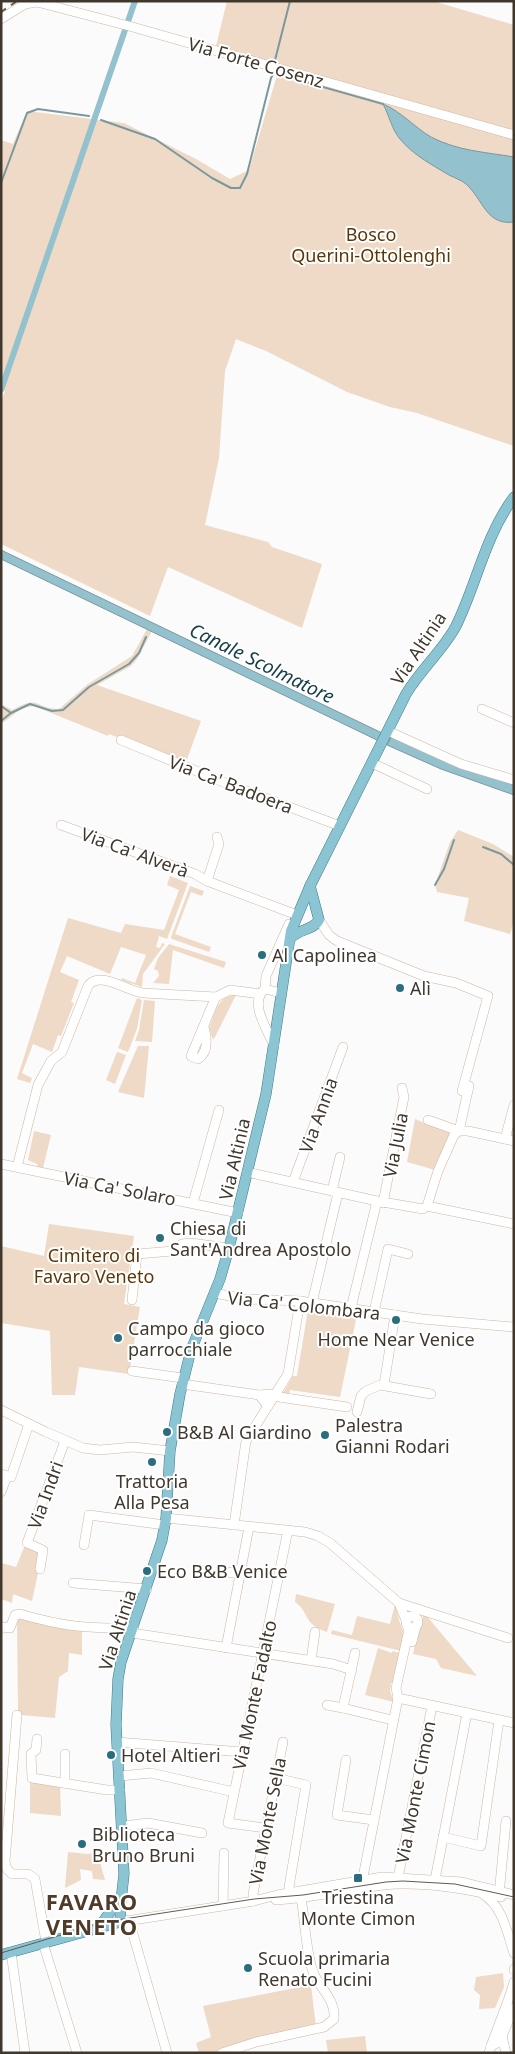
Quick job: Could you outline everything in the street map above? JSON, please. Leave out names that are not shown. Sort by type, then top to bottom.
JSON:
[{"type":"main road","name":"Via Altinia","points":[[122,1922],[121,1895],[124,1874],[123,1826],[117,1742],[116,1706],[118,1679],[161,1547],[166,1521],[170,1451],[182,1381],[192,1350],[215,1293],[229,1248],[266,1094],[282,993],[287,941],[295,917],[310,886],[416,678],[453,630],[489,540],[514,497]]},
{"type":"main road","points":[[287,941],[316,925],[319,920],[318,913],[314,908],[310,886]]},
{"type":"main road","points":[[308,928],[300,925],[295,917],[306,906],[314,908]]},
{"type":"main road","points":[[99,1927],[106,1920],[121,1895]]},
{"type":"main road","points":[[116,1905],[113,1914],[122,1922]]},
{"type":"main road","points":[[6,1953],[122,1922]]},
{"type":"street","name":"Via Forte Cosenz","points":[[1,19],[31,2],[127,26],[514,135]]},
{"type":"street","points":[[482,709],[514,723]]},
{"type":"street","points":[[386,736],[461,764],[514,780]]},
{"type":"street","name":"Via Ca' Badoera","points":[[122,740],[228,784],[340,826]]},
{"type":"street","points":[[372,763],[427,789]]},
{"type":"street","name":"Via Ca' Alverà","points":[[61,825],[195,874],[207,881],[295,917]]},
{"type":"street","name":"Via Ca' Alverà","points":[[207,881],[219,844],[217,838]]},
{"type":"street","points":[[319,920],[337,942],[424,976],[456,983],[488,996],[466,1088],[459,1131],[454,1135],[445,1155],[427,1206]]},
{"type":"street","points":[[308,928],[329,934]]},
{"type":"street","points":[[274,1044],[259,1010],[266,976],[287,941]]},
{"type":"street","points":[[17,1167],[38,1085],[51,1061],[62,1052],[88,986],[92,981],[101,979],[136,992],[216,997],[230,990],[282,993]]},
{"type":"street","points":[[204,1027],[216,997]]},
{"type":"street","name":"Via Annia","points":[[293,1182],[343,1047]]},
{"type":"street","name":"Via Julia","points":[[351,1308],[380,1202],[404,1097],[402,1088]]},
{"type":"street","points":[[428,1120],[459,1131],[510,1140],[514,1105]]},
{"type":"street","points":[[193,1203],[219,1110]]},
{"type":"street","points":[[312,1303],[335,1192],[340,1157]]},
{"type":"street","name":"Via Ca' Solaro","points":[[1,1164],[238,1213]]},
{"type":"street","points":[[247,1172],[380,1202],[423,1208],[427,1206],[514,1224]]},
{"type":"street","points":[[132,1300],[137,1254],[173,1251],[182,1244],[190,1243],[229,1248]]},
{"type":"street","points":[[374,1312],[388,1250],[408,1254]]},
{"type":"street","name":"Via Ca' Colombara","points":[[215,1293],[244,1299],[312,1303],[394,1315],[514,1328]]},
{"type":"street","points":[[234,1526],[246,1441],[288,1374],[300,1302]]},
{"type":"street","name":"Via Ca' Colombara","points":[[384,1385],[394,1315]]},
{"type":"street","points":[[132,1371],[260,1395],[264,1393],[347,1406]]},
{"type":"street","points":[[357,1412],[360,1398],[364,1393],[377,1386],[384,1385],[431,1394]]},
{"type":"street","points":[[260,1395],[268,1406]]},
{"type":"street","name":"Via Indri","points":[[1,1410],[88,1449],[133,1447],[170,1451]]},
{"type":"street","points":[[1,1492],[4,1475],[11,1477],[29,1424]]},
{"type":"street","name":"Via Indri","points":[[40,1569],[43,1550],[27,1543],[65,1440]]},
{"type":"street","points":[[84,1545],[89,1515],[305,1532],[324,1539],[399,1603],[412,1622]]},
{"type":"street","points":[[226,1648],[249,1527]]},
{"type":"street","name":"Via Monte Fadalto","points":[[266,1828],[228,1822],[288,1530]]},
{"type":"street","points":[[221,1571],[240,1574]]},
{"type":"street","points":[[73,1583],[147,1589]]},
{"type":"street","points":[[399,1603],[508,1638]]},
{"type":"street","points":[[425,1611],[412,1622],[408,1634],[396,1688],[402,1699],[514,1723]]},
{"type":"street","points":[[1,1627],[10,1628],[15,1616],[20,1614],[61,1625],[133,1630],[352,1670]]},
{"type":"street","points":[[311,1661],[315,1632]]},
{"type":"street","points":[[343,1708],[355,1653]]},
{"type":"street","points":[[363,1877],[392,1720],[402,1699]]},
{"type":"street","points":[[327,1705],[392,1720]]},
{"type":"street","name":"Via Monte Cimon","points":[[398,1878],[432,1706]]},
{"type":"street","points":[[435,1880],[467,1713]]},
{"type":"street","points":[[17,1715],[4,1862],[6,1869],[12,1874],[28,1874],[35,1879],[48,1941],[78,2053]]},
{"type":"street","points":[[443,1837],[481,1846],[499,1720]]},
{"type":"street","points":[[37,1739],[36,1750],[31,1754],[32,1778],[107,1790],[120,1790]]},
{"type":"street","points":[[117,1742],[242,1752]]},
{"type":"street","name":"Via Monte Sella","points":[[254,1901],[253,1894],[283,1742]]},
{"type":"street","points":[[65,1754],[65,1783]]},
{"type":"street","points":[[346,1760],[337,1815],[374,1820]]},
{"type":"street","points":[[120,1776],[151,1773],[234,1792]]},
{"type":"street","points":[[276,1778],[306,1785],[290,1892]]},
{"type":"street","points":[[506,1820],[505,1898],[514,1952]]},
{"type":"street","points":[[123,1826],[148,1824],[202,1833]]},
{"type":"street","points":[[223,1906],[224,1853]]},
{"type":"street","points":[[167,2053],[122,1922],[254,1901],[290,1892],[382,1877],[469,1883],[505,1898]]},
{"type":"street","points":[[254,1901],[302,1898],[401,1884],[447,1887],[480,1892],[492,1900],[505,1898]]},
{"type":"street","points":[[222,2053],[256,2042],[324,2027],[334,2019],[334,2009],[311,1965],[302,1898],[306,1893],[328,1886]]},
{"type":"street","points":[[278,1895],[296,1895],[302,1898]]},
{"type":"street","points":[[505,1898],[514,1935]]},
{"type":"street","points":[[6,1953],[25,2053]]},
{"type":"street","points":[[490,2049],[514,1982]]},
{"type":"street","points":[[507,2050],[502,2036],[514,2008]]},
{"type":"street","points":[[490,2049],[499,2042],[507,2050]]},
{"type":"green space","name":"Bosco Querini-Ottolenghi","points":[[227,1],[433,1],[514,25],[514,446],[417,413],[390,407],[347,392],[266,351],[236,339],[225,371],[219,458],[205,525],[268,542],[272,547],[322,564],[302,628],[168,567],[150,616],[1,544],[1,401],[5,391],[1,390],[1,140],[13,144],[27,111],[124,123],[196,159],[230,179],[249,170],[280,65],[216,46]]},
{"type":"green space","points":[[147,629],[152,631],[137,659],[131,666],[97,685],[201,721],[186,762],[109,734],[108,736],[34,706],[20,710],[1,724],[1,704],[12,710],[28,703],[59,709],[88,684],[132,656]]},
{"type":"green space","points":[[458,830],[493,844],[514,857],[514,921],[510,934],[464,921],[469,898],[437,892],[435,885],[450,842]]},
{"type":"green space","points":[[170,876],[188,883],[167,939],[159,936],[156,947],[160,948],[162,943],[165,944],[143,974],[142,987],[121,980],[122,978],[135,983],[146,955],[121,947],[110,974],[67,956],[60,972],[79,980],[71,1002],[74,1003],[61,1036],[58,1035],[52,1052],[33,1044],[22,1073],[32,1078],[30,1083],[17,1079],[68,918],[121,933],[125,924],[164,930],[179,890],[167,885]]},
{"type":"green space","points":[[190,886],[204,891],[202,896],[191,892],[175,934],[211,947],[209,952],[171,937]]},
{"type":"green space","points":[[169,944],[226,962],[224,968],[173,950],[169,984],[153,983],[159,976],[158,971],[154,969],[158,958]]},
{"type":"green space","points":[[236,995],[213,1040],[209,1028],[215,1011],[225,998]]},
{"type":"green space","points":[[137,998],[142,1000],[137,1029],[128,1052],[118,1048]]},
{"type":"green space","points":[[144,1000],[155,1001],[152,1042],[135,1041],[139,1030]]},
{"type":"green space","points":[[138,1046],[149,1046],[144,1098],[118,1092]]},
{"type":"green space","points":[[117,1052],[126,1055],[115,1084],[106,1080]]},
{"type":"green space","points":[[415,1119],[452,1134],[435,1170],[407,1162]]},
{"type":"green space","points":[[34,1131],[51,1135],[43,1168],[28,1160]]},
{"type":"green space","name":"Cimitero di Favaro Veneto","points":[[49,1224],[134,1236],[124,1304],[140,1307],[129,1374],[79,1367],[75,1395],[52,1395],[50,1331],[1,1323],[1,1246],[44,1256]]},
{"type":"green space","points":[[308,1310],[357,1315],[340,1397],[290,1390],[289,1394],[283,1393],[293,1376],[297,1376]]},
{"type":"green space","points":[[25,1545],[43,1550],[32,1601],[13,1594],[12,1603],[1,1599],[1,1563],[16,1567]]},
{"type":"green space","points":[[296,1594],[335,1604],[327,1632],[310,1622],[300,1606],[295,1602]]},
{"type":"green space","points":[[395,1604],[404,1632],[401,1651],[331,1634],[332,1630],[352,1635],[357,1616],[390,1624]]},
{"type":"green space","points":[[425,1614],[477,1676],[441,1668],[436,1659],[413,1654],[418,1631]]},
{"type":"green space","points":[[17,1618],[82,1631],[82,1655],[69,1653],[68,1671],[59,1677],[55,1718],[21,1715],[18,1710]]},
{"type":"green space","points":[[378,1648],[392,1653],[392,1651],[400,1653],[390,1691],[394,1702],[365,1695]]},
{"type":"green space","points":[[30,1780],[60,1784],[61,1816],[30,1813]]},
{"type":"green space","points":[[101,1851],[101,1866],[105,1880],[93,1879],[92,1871],[80,1869],[81,1880],[65,1888],[68,1852],[88,1854]]},
{"type":"green space","points":[[503,1973],[504,1987],[495,2008],[479,2009],[480,1995],[474,1990],[476,1977]]},
{"type":"green space","points":[[311,1985],[316,2027],[212,2053],[199,2053],[196,2043],[211,2037],[203,2006]]},
{"type":"green space","points":[[365,2036],[367,2053],[328,2053],[326,2040]]},
{"type":"water","points":[[383,104],[441,142],[472,150],[514,157],[514,222],[497,220],[491,216],[466,184],[410,150],[397,135]]},
{"type":"water","points":[[1,550],[382,733],[379,741],[1,559]]},
{"type":"water","points":[[391,737],[448,762],[514,785],[514,795],[441,769],[387,745]]},
{"type":"waterway","points":[[1,390],[135,1]]},
{"type":"waterway","points":[[274,64],[290,1]]},
{"type":"waterway","points":[[273,69],[274,73],[383,104]]},
{"type":"waterway","points":[[101,120],[155,139],[212,178],[231,188],[240,188],[247,174],[271,78],[274,73]]},
{"type":"waterway","points":[[1,183],[27,113],[38,109],[89,116]]},
{"type":"waterway","points":[[1,721],[11,713],[30,704],[52,711],[63,710],[89,687],[129,664],[139,653],[146,637]]},
{"type":"waterway","points":[[1,706],[11,713]]},
{"type":"waterway","points":[[435,885],[444,869],[454,840]]},
{"type":"waterway","points":[[483,847],[501,854],[514,865]]},
{"type":"tram line","points":[[1,1953],[104,1922],[254,1899],[303,1895],[386,1882],[455,1884],[514,1897]]},
{"type":"railway","points":[[1,12],[17,1]]},
{"type":"place","name":"Al Capolinea","points":[[262,955]]},
{"type":"place","name":"Alì","points":[[400,988]]},
{"type":"place","name":"Chiesa di Sant'Andrea Apostolo","points":[[160,1238]]},
{"type":"place","name":"Home Near Venice","points":[[396,1320]]},
{"type":"place","name":"Campo da gioco parrocchiale","points":[[118,1338]]},
{"type":"place","name":"B&B Al Giardino","points":[[167,1432]]},
{"type":"place","name":"Palestra Gianni Rodari","points":[[325,1435]]},
{"type":"place","name":"Trattoria Alla Pesa","points":[[152,1462]]},
{"type":"place","name":"Eco B&B Venice","points":[[147,1571]]},
{"type":"place","name":"Hotel Altieri","points":[[111,1755]]},
{"type":"place","name":"Biblioteca Bruno Bruni","points":[[82,1844]]},
{"type":"place","name":"Triestina Monte Cimon","points":[[358,1878]]},
{"type":"place","name":"Scuola primaria Renato Fucini","points":[[248,1968]]},
{"type":"district","name":"FAVARO VENETO","points":[[92,1914]]},
{"type":"water label","name":"Canale Scolmatore","points":[[262,663]]}]
